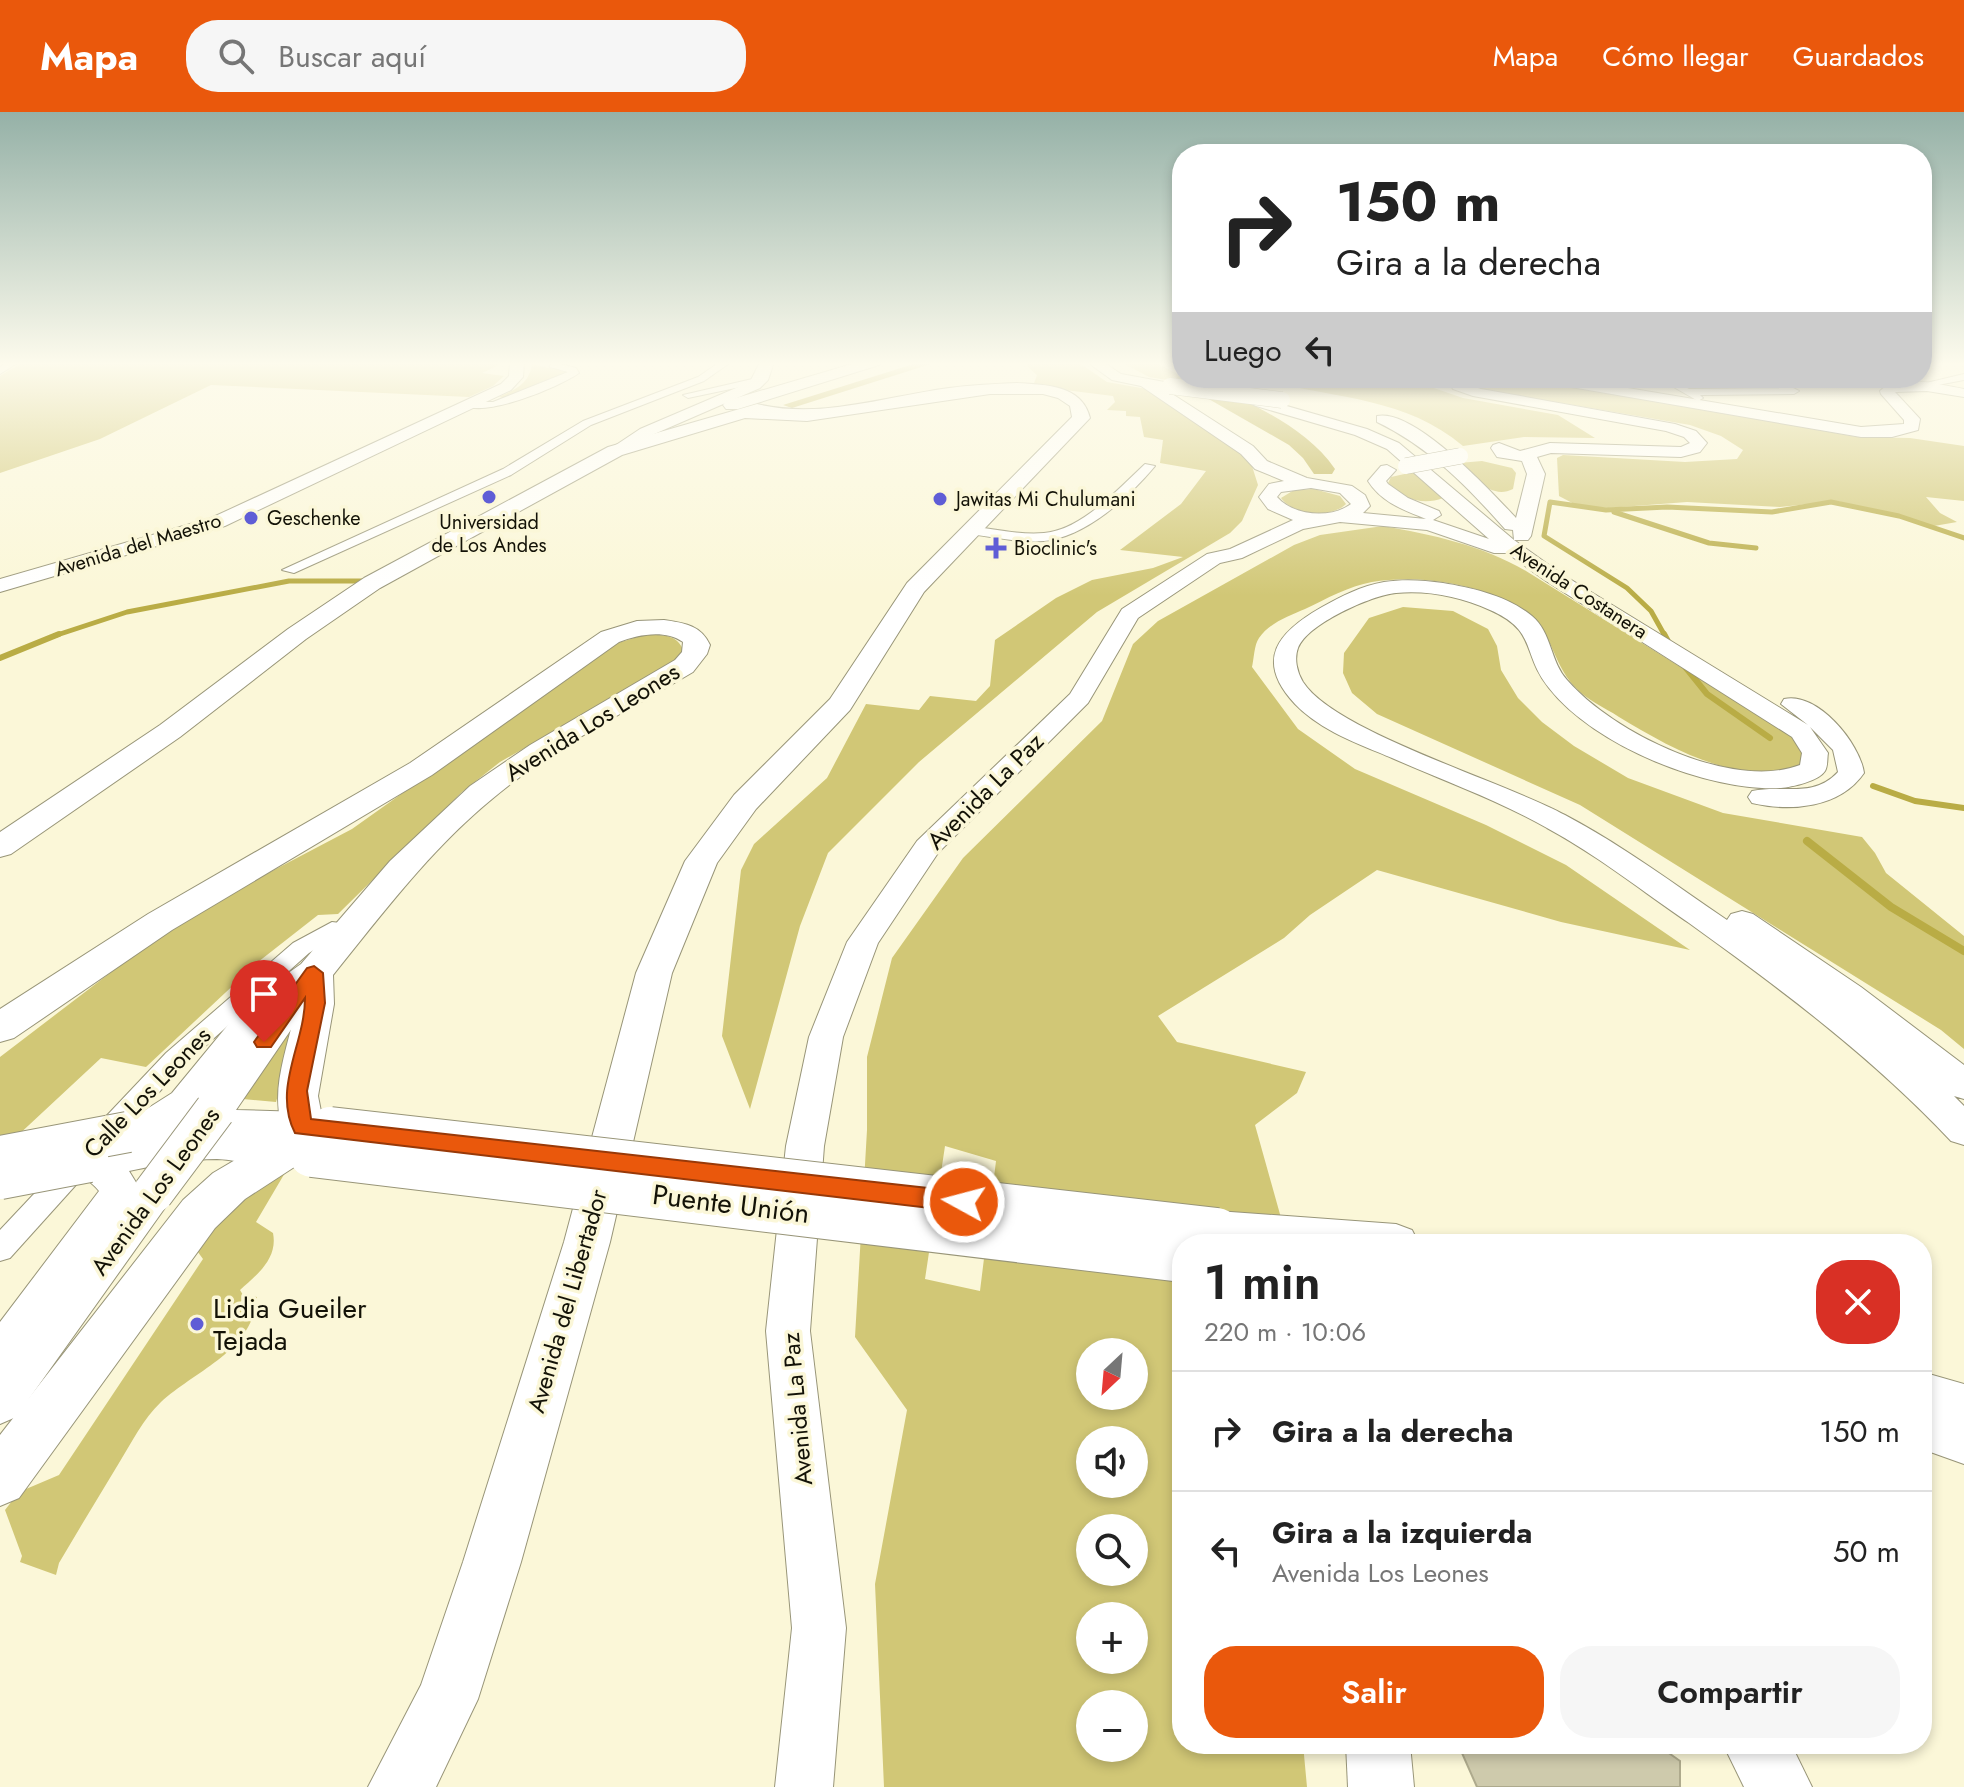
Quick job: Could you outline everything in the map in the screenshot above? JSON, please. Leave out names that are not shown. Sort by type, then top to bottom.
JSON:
[{"type":"main road","name":"Avenida del Maestro","points":[[0,586],[218,522],[394,440]]},
{"type":"main road","points":[[0,847],[170,731],[338,604],[633,440]]},
{"type":"main road","points":[[615,451],[647,440]]},
{"type":"main road","name":"Avenida del Libertador","points":[[401,1787],[447,1699],[492,1562],[587,1242],[654,973],[701,861],[722,831],[840,704],[915,588],[974,526],[985,495],[1045,440]]},
{"type":"main road","points":[[1232,440],[1261,465],[1310,483],[1454,516],[1476,503],[1519,494],[1524,473],[1498,455]]},
{"type":"main road","name":"Avenida Costanera","points":[[1381,440],[1406,454],[1452,497],[1476,503]]},
{"type":"main road","points":[[1407,440],[1424,451],[1476,503]]},
{"type":"main road","name":"Avenida Costanera","points":[[1425,440],[1476,503],[1525,550],[1674,646]]},
{"type":"main road","points":[[1269,494],[1282,485],[1564,445],[1653,449],[1690,440]]},
{"type":"main road","points":[[1261,465],[1270,502],[1287,512],[1429,525],[1492,545],[1525,550],[1536,474],[1498,455]]},
{"type":"main road","points":[[1387,470],[1377,481],[1378,486],[1492,545]]},
{"type":"main road","points":[[1335,517],[1358,511],[1361,506],[1351,486],[1368,474]]},
{"type":"main road","name":"Avenida La Paz","points":[[1214,558],[1219,549],[1250,522],[1269,494]]},
{"type":"main road","points":[[1410,504],[1439,504],[1452,497]]},
{"type":"main road","name":"Avenida La Paz","points":[[804,1787],[819,1628],[788,1331],[805,1146],[826,1037],[863,942],[927,847],[1079,698],[1130,614],[1214,558],[1235,554],[1297,525],[1335,517]]},
{"type":"main road","name":"Avenida Costanera","points":[[1525,550],[1648,621],[1674,646]]},
{"type":"main road","points":[[1674,646],[1777,715],[1809,742],[1815,753],[1813,769],[1765,789],[1694,767],[1660,752],[1593,715],[1553,679],[1535,632],[1514,614],[1482,599],[1420,587],[1370,591],[1310,623],[1294,636],[1286,651],[1290,679],[1313,707],[1366,738],[1542,814],[1588,841],[1802,990],[1889,1061],[1964,1130]]},
{"type":"main road","points":[[1674,646],[1790,702],[1834,734],[1847,748],[1851,773],[1843,786],[1817,797],[1670,774],[1574,721],[1537,686],[1522,658],[1520,642],[1509,627],[1467,606],[1433,598],[1384,600],[1330,629],[1315,643],[1308,656],[1310,673],[1316,685],[1352,714],[1528,790],[1626,843],[1849,995],[1964,1085]]},
{"type":"main road","name":"Avenida Los Leones","points":[[0,1028],[160,922],[421,769],[610,637],[636,628],[653,627],[684,631],[695,638],[699,646],[697,655],[684,666],[540,751],[481,792],[402,868],[314,973],[0,1401]]},
{"type":"main road","points":[[141,1129],[174,1114],[199,1091],[260,1013],[314,973]]},
{"type":"main road","points":[[0,1479],[199,1214],[229,1186],[307,1141],[297,1112],[297,1091],[315,1003],[314,973]]},
{"type":"main road","name":"Puente Unión","points":[[0,1156],[184,1122],[1172,1258]]},
{"type":"main road","name":"Puente Unión","points":[[0,1179],[192,1144],[307,1141],[1246,1234]]},
{"type":"main road","points":[[0,1358],[116,1200],[120,1189],[117,1182],[89,1162]]},
{"type":"main road","points":[[1932,1400],[1964,1410]]},
{"type":"main road","points":[[1932,1426],[1964,1437]]},
{"type":"main road","points":[[1379,1754],[1381,1787]]},
{"type":"main road","points":[[1761,1754],[1779,1787]]},
{"type":"street","points":[[289,570],[507,472],[557,440]]},
{"type":"street","points":[[974,526],[1045,537],[1060,534],[1101,508],[1149,466]]},
{"type":"street","name":"Calle Los Leones","points":[[0,1249],[175,1059],[207,1029],[301,948],[332,929],[348,930]]},
{"type":"shaded area","points":[[0,440],[97,440],[0,473]]},
{"type":"shaded area","points":[[1163,440],[1225,440],[1240,450],[1252,466],[1258,485],[1242,521],[1230,533],[1097,612],[919,762],[828,853],[800,926],[750,1109],[722,1036],[741,870],[754,844],[827,778],[866,704],[919,710],[930,696],[976,701],[990,686],[995,640],[1056,598],[1092,580],[1153,568],[1183,557],[1120,550],[1181,504],[1206,471],[1160,463]]},
{"type":"shaded area","points":[[1455,440],[1503,440],[1463,446]]},
{"type":"shaded area","points":[[1728,440],[1925,440],[1964,446],[1964,501],[1926,497],[1940,513],[1957,522],[1934,526],[1837,501],[1780,507],[1687,502],[1608,508],[1578,506],[1559,496],[1557,458],[1563,455],[1685,462],[1737,459],[1743,450]]},
{"type":"shaded area","points":[[1482,461],[1512,468],[1516,473],[1513,489],[1497,492],[1490,489],[1459,463]]},
{"type":"shaded area","points":[[1418,471],[1443,498],[1413,500],[1388,483],[1391,477]]},
{"type":"shaded area","points":[[1314,489],[1340,496],[1346,504],[1331,512],[1312,513],[1294,508],[1281,498],[1294,490]]},
{"type":"shaded area","points":[[1383,526],[1421,533],[1492,554],[1526,571],[1703,681],[1768,717],[1791,735],[1802,751],[1806,768],[1781,772],[1732,769],[1663,742],[1579,691],[1566,676],[1545,634],[1531,615],[1504,600],[1468,587],[1410,579],[1363,584],[1286,617],[1263,633],[1256,644],[1252,667],[1298,729],[1355,769],[1486,825],[1566,865],[1690,950],[1561,922],[1377,870],[1310,915],[1284,938],[1158,1016],[1177,1042],[1306,1072],[1297,1093],[1255,1125],[1283,1225],[1235,1234],[1172,1234],[1172,1754],[1304,1754],[1307,1787],[884,1787],[875,1584],[907,1410],[855,1337],[867,1130],[867,1057],[892,958],[963,858],[1102,721],[1133,644],[1158,621],[1294,545],[1320,535]],"holes":[[[945,1146],[996,1161],[980,1291],[925,1279]]]},
{"type":"shaded area","points":[[1403,607],[1453,611],[1488,629],[1497,646],[1501,670],[1518,698],[1542,722],[1574,746],[1628,778],[1723,813],[1862,837],[1886,873],[1964,936],[1964,1049],[1941,1030],[1580,805],[1377,714],[1352,693],[1343,673],[1344,653],[1369,618]]},
{"type":"shaded area","points":[[644,635],[663,635],[674,639],[682,646],[684,653],[675,662],[500,762],[462,792],[338,914],[318,915],[258,962],[146,1067],[101,1058],[0,1152],[0,1057],[127,960],[219,899],[352,829],[611,645]]},
{"type":"shaded area","points":[[302,1012],[276,1102],[243,1099]]},
{"type":"shaded area","points":[[289,1166],[256,1222],[273,1233],[274,1242],[270,1258],[240,1290],[243,1295],[257,1297],[245,1332],[221,1358],[161,1402],[149,1416],[59,1563],[56,1575],[20,1562],[22,1556],[5,1510],[19,1492],[59,1475],[203,1259],[192,1244],[222,1202]]},
{"type":"building","points":[[1462,1754],[1670,1754],[1680,1761],[1680,1787],[1477,1787]]},
{"type":"waterway","points":[[1297,440],[1312,453],[1323,469]]},
{"type":"waterway","points":[[1665,636],[1651,611],[1627,588],[1544,536],[1550,502],[1606,510],[1667,507],[1772,512],[1831,502],[1899,516],[1964,538]]},
{"type":"waterway","points":[[1614,512],[1709,543],[1756,548]]},
{"type":"waterway","points":[[54,636],[127,612],[289,581],[363,581]]},
{"type":"waterway","points":[[54,636],[59,634]]},
{"type":"waterway","points":[[1664,634],[1671,647]]},
{"type":"waterway","points":[[0,658],[54,636]]},
{"type":"waterway","points":[[1678,658],[1707,694],[1770,738]]},
{"type":"waterway","points":[[1873,786],[1915,801],[1964,808]]},
{"type":"waterway","points":[[1807,841],[1891,907],[1964,951]]},
{"type":"place","name":"Universidad de Los Andes","points":[[489,497]]},
{"type":"place","name":"Jawitas Mi Chulumani","points":[[940,499]]},
{"type":"place","name":"Geschenke","points":[[251,518]]},
{"type":"place","name":"Bioclinic's","points":[[996,548]]},
{"type":"place","name":"Lidia Gueiler Tejada","points":[[197,1324]]},
{"type":"route","points":[[264,1042],[314,973],[315,1003],[297,1091],[297,1112],[303,1127],[964,1202]]}]
